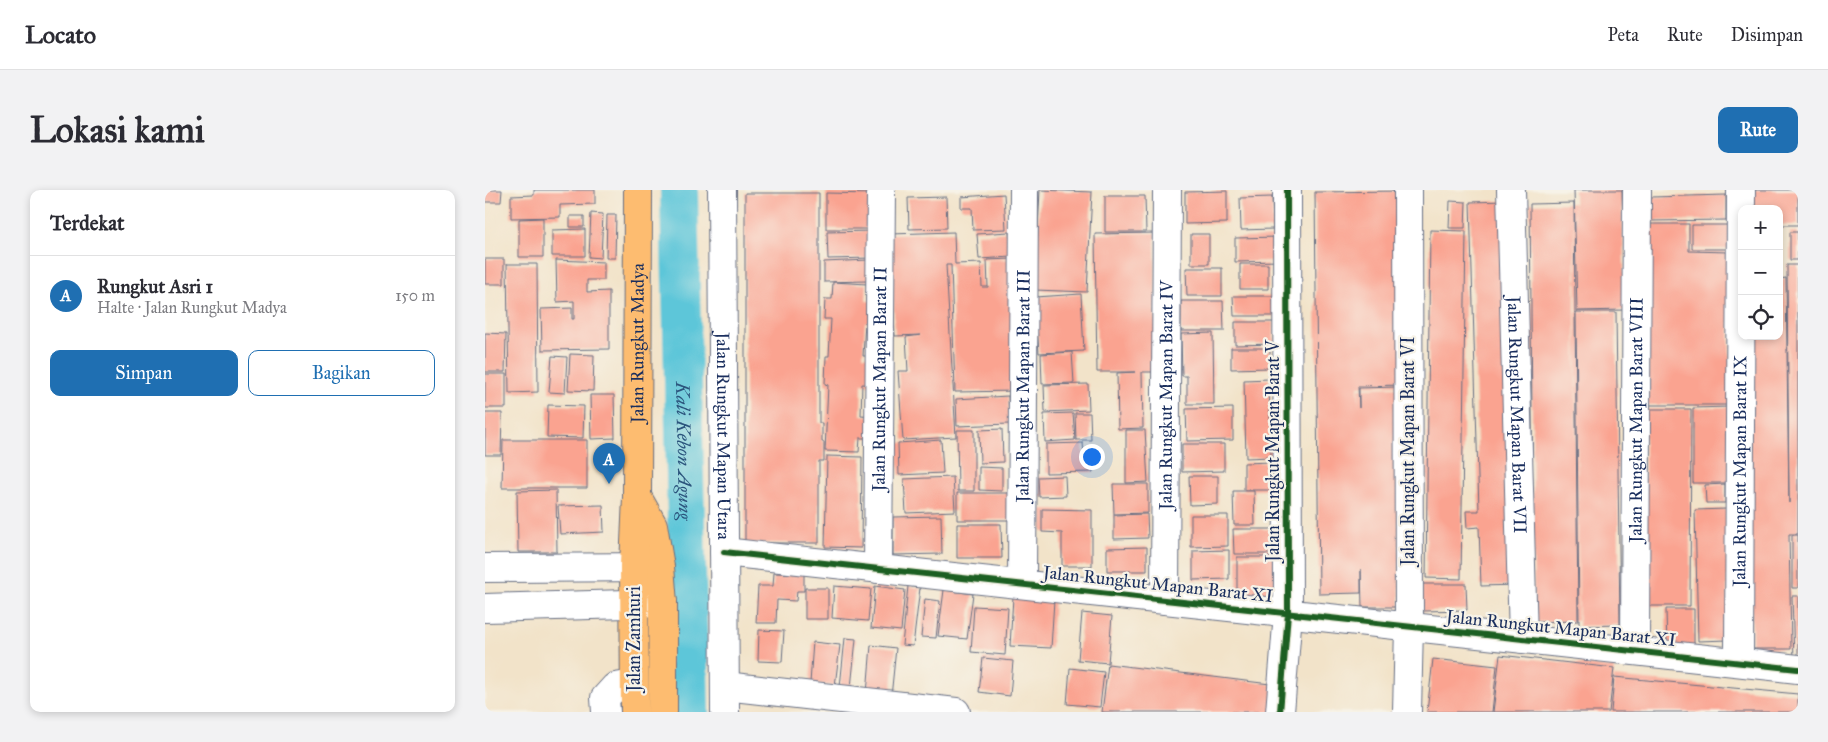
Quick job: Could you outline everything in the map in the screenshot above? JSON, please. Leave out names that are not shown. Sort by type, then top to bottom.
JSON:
[{"type":"main road","name":"Jalan Rungkut Madya","points":[[638,190],[637,497],[647,566]]},
{"type":"main road","name":"Jalan Zamhuri","points":[[647,566],[663,603],[663,712]]},
{"type":"main road","name":"Jalan Zamhuri","points":[[635,712],[633,684],[634,604],[647,566]]},
{"type":"street","name":"Jalan Rungkut Mapan Utara","points":[[722,190],[725,699]]},
{"type":"street","name":"Jalan Rungkut Mapan Barat II","points":[[878,569],[881,190]]},
{"type":"street","name":"Jalan Rungkut Mapan Barat III","points":[[1022,584],[1025,190]]},
{"type":"street","name":"Jalan Rungkut Mapan Barat IV","points":[[1165,600],[1167,190]]},
{"type":"street","name":"Jalan Rungkut Mapan Barat V","points":[[1280,712],[1289,613],[1287,190]]},
{"type":"street","name":"Jalan Rungkut Mapan Barat VI","points":[[1407,712],[1409,626],[1408,190]]},
{"type":"street","name":"Jalan Rungkut Mapan Barat VII","points":[[1511,190],[1523,639]]},
{"type":"street","name":"Jalan Rungkut Mapan Barat VIII","points":[[1635,651],[1637,190]]},
{"type":"street","name":"Jalan Rungkut Mapan Barat IX","points":[[1739,662],[1741,190]]},
{"type":"street","name":"Jalan Rungkut Mapan Barat XI","points":[[724,552],[1798,668]]},
{"type":"street","points":[[485,568],[647,566]]},
{"type":"street","points":[[485,608],[663,603]]},
{"type":"street","points":[[606,712],[605,698],[615,687],[633,684]]},
{"type":"street","points":[[725,699],[956,712]]},
{"type":"building","points":[[485,190],[502,190],[501,202],[485,202]]},
{"type":"building","points":[[534,190],[595,190],[595,204],[560,205],[560,217],[511,218],[511,196],[534,195]]},
{"type":"building","points":[[1040,190],[1092,192],[1087,292],[1035,290]]},
{"type":"building","points":[[1574,190],[1622,190],[1625,310],[1577,311]]},
{"type":"building","points":[[1747,190],[1798,190],[1798,225],[1783,225],[1783,205],[1748,205]]},
{"type":"building","points":[[1227,191],[1227,223],[1185,224],[1185,192]]},
{"type":"building","points":[[1401,191],[1403,385],[1358,386],[1359,408],[1359,388],[1397,387],[1400,607],[1362,607],[1361,569],[1361,593],[1319,594],[1315,192]]},
{"type":"building","points":[[745,193],[819,193],[819,423],[822,423],[824,461],[819,461],[819,543],[745,543]]},
{"type":"building","points":[[826,193],[874,194],[873,229],[826,229]]},
{"type":"building","points":[[1004,194],[1006,229],[973,230],[972,208],[961,208],[961,197]]},
{"type":"building","points":[[1726,195],[1726,220],[1651,221],[1651,197]]},
{"type":"building","points":[[1105,196],[1145,196],[1146,232],[1105,232]]},
{"type":"building","points":[[946,197],[947,228],[909,229],[908,198]]},
{"type":"building","points":[[1272,197],[1273,229],[1241,230],[1240,198]]},
{"type":"building","points":[[1450,201],[1466,202],[1465,228],[1449,228]]},
{"type":"building","points":[[1505,201],[1515,585],[1481,586],[1479,527],[1467,528],[1466,511],[1479,511],[1470,202]]},
{"type":"building","points":[[1574,203],[1578,621],[1534,622],[1530,204]]},
{"type":"building","points":[[591,213],[603,214],[601,258],[589,257]]},
{"type":"building","points":[[607,215],[616,215],[615,258],[606,258]]},
{"type":"building","points":[[570,216],[584,216],[584,227],[570,227]]},
{"type":"building","points":[[543,218],[543,257],[519,257],[519,219]]},
{"type":"building","points":[[1648,224],[1689,224],[1689,251],[1729,252],[1730,405],[1648,405]]},
{"type":"building","points":[[1692,225],[1730,225],[1729,249],[1692,249]]},
{"type":"building","points":[[585,229],[585,256],[552,256],[552,230]]},
{"type":"building","points":[[1430,230],[1466,231],[1461,579],[1426,578]]},
{"type":"building","points":[[871,231],[872,258],[828,259],[827,232]]},
{"type":"building","points":[[954,232],[955,264],[981,263],[982,287],[988,287],[987,260],[1013,259],[1017,391],[955,392],[951,265],[946,265],[956,437],[903,440],[898,371],[908,371],[906,337],[921,335],[895,336],[890,234]]},
{"type":"building","points":[[1009,232],[1011,257],[979,259],[977,234]]},
{"type":"building","points":[[1790,232],[1798,232],[1798,260],[1790,260]]},
{"type":"building","points":[[1155,233],[1156,372],[1142,372],[1143,428],[1118,429],[1117,373],[1135,372],[1097,372],[1095,234]]},
{"type":"building","points":[[1191,234],[1209,234],[1209,264],[1191,264]]},
{"type":"building","points":[[1280,237],[1280,261],[1235,262],[1235,238]]},
{"type":"building","points":[[485,259],[504,259],[504,284],[485,284]]},
{"type":"building","points":[[556,260],[604,262],[604,280],[587,280],[587,292],[609,291],[609,349],[542,350],[541,309],[572,308],[572,319],[574,319],[574,301],[557,302]]},
{"type":"building","points":[[868,260],[868,281],[824,282],[824,262]]},
{"type":"building","points":[[507,264],[537,264],[538,392],[509,393]]},
{"type":"building","points":[[1240,264],[1268,264],[1268,289],[1240,289]]},
{"type":"building","points":[[1787,265],[1798,265],[1798,534],[1789,534],[1791,649],[1752,649],[1748,340],[1783,340],[1783,278],[1786,278],[1789,503]]},
{"type":"building","points":[[1186,268],[1222,268],[1222,296],[1187,296]]},
{"type":"building","points":[[833,282],[867,284],[866,301],[876,301],[875,322],[865,322],[863,356],[875,356],[874,385],[862,384],[861,415],[872,416],[871,438],[860,438],[859,452],[825,451],[828,385],[825,384],[826,356],[829,356],[831,319],[824,319],[825,299],[832,299]]},
{"type":"building","points":[[1081,294],[1084,351],[1039,353],[1035,297]]},
{"type":"building","points":[[1233,296],[1273,296],[1274,316],[1234,316]]},
{"type":"building","points":[[1181,301],[1223,301],[1224,331],[1181,331]]},
{"type":"building","points":[[1576,312],[1616,312],[1620,625],[1579,626]]},
{"type":"building","points":[[1235,322],[1274,322],[1274,344],[1235,345]]},
{"type":"building","points":[[485,333],[506,334],[505,372],[485,372]]},
{"type":"building","points":[[1213,333],[1214,404],[1187,404],[1187,376],[1182,376],[1181,334]]},
{"type":"building","points":[[1231,348],[1270,348],[1270,368],[1231,369]]},
{"type":"building","points":[[1072,352],[1074,383],[1042,384],[1041,354]]},
{"type":"building","points":[[570,354],[594,355],[593,391],[568,390]]},
{"type":"building","points":[[552,356],[567,357],[565,393],[549,392]]},
{"type":"building","points":[[485,374],[506,374],[506,408],[485,408]]},
{"type":"building","points":[[1269,379],[1271,457],[1246,458],[1244,380]]},
{"type":"building","points":[[1088,384],[1089,410],[1045,412],[1044,385]]},
{"type":"building","points":[[590,395],[614,395],[615,438],[591,439]]},
{"type":"building","points":[[1008,396],[1009,424],[957,426],[956,399]]},
{"type":"building","points":[[548,405],[584,406],[583,438],[547,437]]},
{"type":"building","points":[[1729,407],[1729,483],[1693,483],[1693,408]]},
{"type":"building","points":[[1233,408],[1233,440],[1187,441],[1186,409]]},
{"type":"building","points":[[1645,409],[1691,409],[1690,606],[1645,606]]},
{"type":"building","points":[[485,413],[502,413],[501,455],[485,455]]},
{"type":"building","points":[[1073,413],[1075,440],[1045,442],[1044,414]]},
{"type":"building","points":[[1075,413],[1090,413],[1091,440],[1076,440]]},
{"type":"building","points":[[1002,429],[1003,462],[980,463],[979,430]]},
{"type":"building","points":[[957,430],[974,430],[974,491],[958,491]]},
{"type":"building","points":[[1126,430],[1145,430],[1148,482],[1126,483]]},
{"type":"building","points":[[503,440],[587,440],[587,488],[502,488]]},
{"type":"building","points":[[941,440],[943,473],[899,475],[898,443]]},
{"type":"building","points":[[1083,443],[1084,455],[1092,455],[1093,472],[1046,473],[1046,444]]},
{"type":"building","points":[[1182,444],[1224,444],[1224,471],[1182,472]]},
{"type":"building","points":[[827,456],[862,457],[861,548],[825,547]]},
{"type":"building","points":[[1272,462],[1273,490],[1244,490],[1244,463]]},
{"type":"building","points":[[979,467],[1002,468],[1002,491],[979,490]]},
{"type":"building","points":[[1065,476],[1066,496],[1039,497],[1038,477]]},
{"type":"building","points":[[1189,476],[1218,476],[1218,504],[1190,505]]},
{"type":"building","points":[[953,477],[955,511],[906,513],[904,479]]},
{"type":"building","points":[[1113,484],[1148,484],[1148,513],[1114,514]]},
{"type":"building","points":[[1725,484],[1725,503],[1706,503],[1705,485]]},
{"type":"building","points":[[556,490],[557,552],[518,552],[517,491]]},
{"type":"building","points":[[1233,491],[1254,491],[1255,525],[1234,525]]},
{"type":"building","points":[[957,493],[1013,493],[1013,520],[957,520]]},
{"type":"building","points":[[603,505],[604,532],[560,534],[558,506]]},
{"type":"building","points":[[1042,509],[1092,510],[1092,566],[1062,566],[1062,533],[1042,532]]},
{"type":"building","points":[[1726,509],[1728,640],[1698,641],[1695,510]]},
{"type":"building","points":[[1147,514],[1148,538],[1114,539],[1114,515]]},
{"type":"building","points":[[1191,515],[1228,515],[1228,546],[1191,547]]},
{"type":"building","points":[[941,516],[942,554],[893,555],[893,517]]},
{"type":"building","points":[[957,524],[1001,524],[1002,558],[957,558]]},
{"type":"building","points":[[1233,529],[1281,529],[1281,554],[1234,554]]},
{"type":"building","points":[[1792,535],[1798,535],[1798,588],[1792,588]]},
{"type":"building","points":[[1147,547],[1147,571],[1107,571],[1107,548]]},
{"type":"building","points":[[1229,550],[1229,579],[1193,580],[1193,551]]},
{"type":"building","points":[[1237,557],[1280,557],[1280,598],[1237,599]]},
{"type":"building","points":[[774,573],[804,574],[804,591],[797,591],[796,601],[777,600],[776,623],[756,623],[758,586],[773,586]]},
{"type":"building","points":[[1422,584],[1466,584],[1467,610],[1423,611]]},
{"type":"building","points":[[834,586],[871,589],[868,621],[832,618]]},
{"type":"building","points":[[875,586],[905,590],[901,631],[871,628]]},
{"type":"building","points":[[908,586],[920,588],[913,646],[902,645]]},
{"type":"building","points":[[805,588],[828,588],[828,619],[805,619]]},
{"type":"building","points":[[944,590],[973,594],[967,639],[938,636]]},
{"type":"building","points":[[1792,596],[1798,596],[1798,660],[1794,660]]},
{"type":"building","points":[[1013,597],[1054,600],[1051,648],[1010,646]]},
{"type":"building","points":[[925,599],[940,601],[936,638],[921,637]]},
{"type":"building","points":[[974,606],[1008,608],[1005,655],[971,652]]},
{"type":"building","points":[[1666,609],[1694,609],[1694,648],[1667,648]]},
{"type":"building","points":[[1082,613],[1112,616],[1108,663],[1078,660]]},
{"type":"building","points":[[759,630],[784,631],[782,662],[758,661]]},
{"type":"building","points":[[845,638],[856,639],[851,688],[840,687]]},
{"type":"building","points":[[813,642],[840,645],[835,686],[810,683]]},
{"type":"building","points":[[871,645],[896,648],[891,697],[867,694]]},
{"type":"building","points":[[1500,655],[1614,668],[1609,712],[1493,712]]},
{"type":"building","points":[[983,658],[1013,661],[1010,696],[979,692]]},
{"type":"building","points":[[1433,659],[1497,666],[1492,712],[1427,712]]},
{"type":"building","points":[[1108,664],[1278,685],[1275,712],[1102,712]]},
{"type":"building","points":[[1070,668],[1104,672],[1100,707],[1067,704]]},
{"type":"building","points":[[1614,677],[1798,694],[1798,712],[1611,712]]},
{"type":"waterway","name":"Kali Kebon Agung","points":[[679,190],[690,712]]},
{"type":"cycle path","points":[[1280,712],[1288,613],[1287,190]]},
{"type":"cycle path","points":[[724,552],[1798,669]]},
{"type":"place","name":"Rungkut Asri 1","points":[[609,484]]}]
